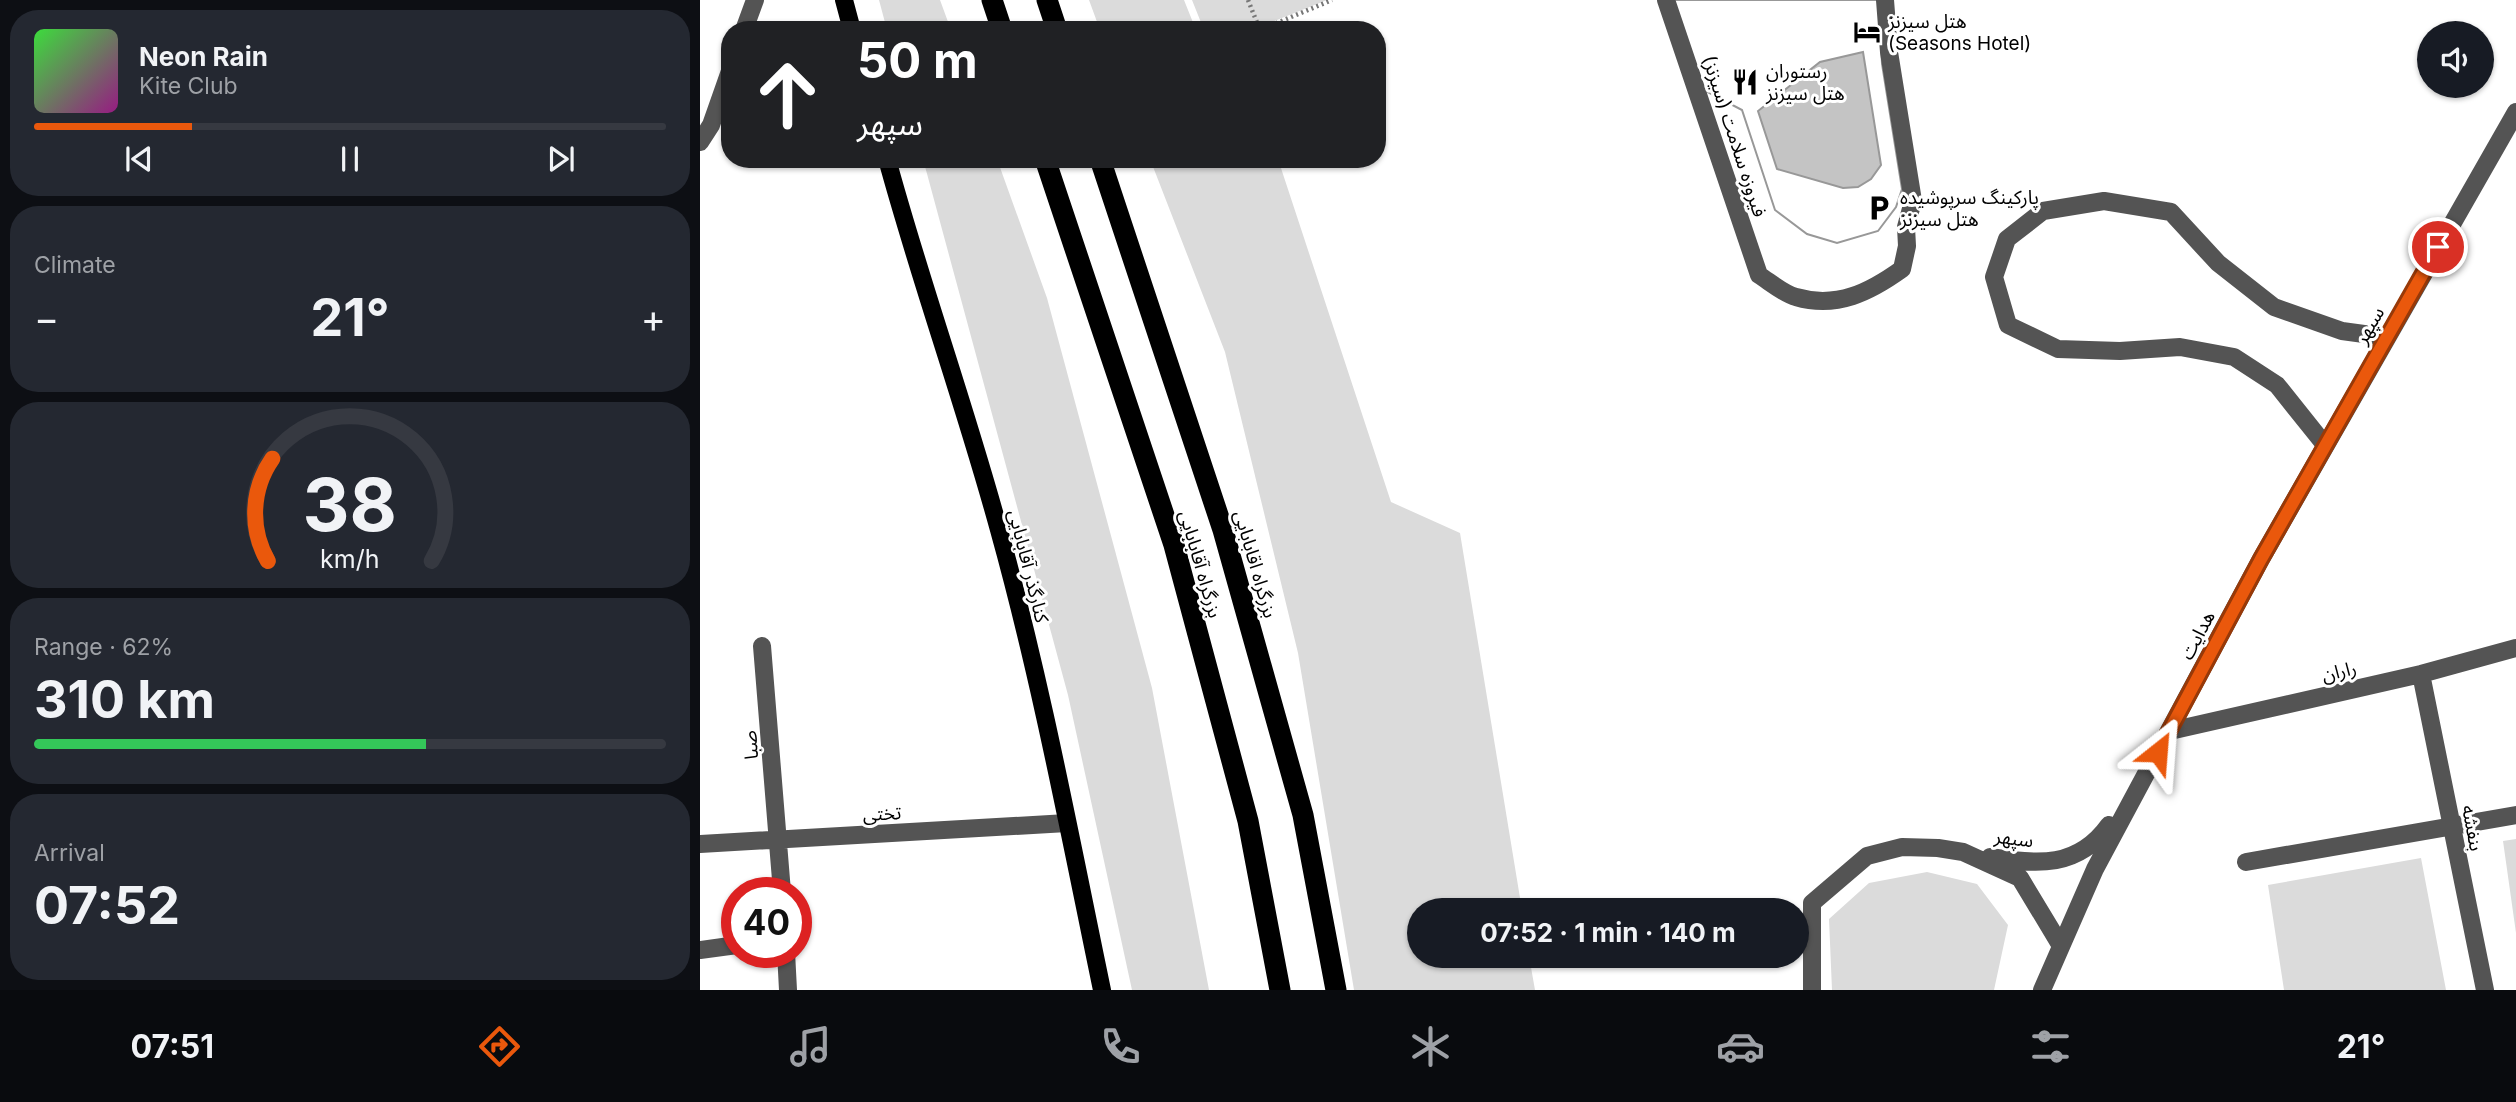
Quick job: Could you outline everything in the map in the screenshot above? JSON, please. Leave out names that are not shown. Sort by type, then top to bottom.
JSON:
[{"type":"highway","points":[[992,0],[999,21]]},
{"type":"highway","points":[[1047,0],[1054,21]]},
{"type":"highway","name":"بزرگراه آقابابایی","points":[[1048,168],[1174,545],[1248,821],[1280,990]]},
{"type":"highway","name":"بزرگراه اقابابایی","points":[[1103,168],[1223,530],[1303,815],[1336,990]]},
{"type":"main road","points":[[844,0],[850,21]]},
{"type":"main road","name":"کنارگذر آقابابایی","points":[[889,168],[916,267],[999,529],[1067,823],[1102,990]]},
{"type":"street","points":[[747,21],[755,0]]},
{"type":"street","name":"فیروزه سلامت (سیزنز)","points":[[1666,0],[1759,275],[1796,297],[1846,301],[1879,286],[1902,270],[1907,246],[1906,227],[1913,201],[1889,52],[1885,0]]},
{"type":"street","points":[[700,142],[711,125],[721,97]]},
{"type":"street","name":"سپهر","points":[[2261,559],[2516,112]]},
{"type":"street","points":[[2325,445],[2277,385],[2235,358],[2180,347],[2120,351],[2058,349],[2008,325],[1994,277],[2007,239],[2043,211],[2104,201],[2171,212],[2218,263],[2274,307],[2342,331],[2386,337]]},
{"type":"street","name":"هدایت","points":[[2170,731],[2261,559]]},
{"type":"street","name":"صبا","points":[[762,646],[781,877]]},
{"type":"street","name":"راران","points":[[2170,731],[2420,674],[2516,648]]},
{"type":"street","name":"بنفشه","points":[[2420,674],[2485,990]]},
{"type":"street","name":"سپهر","points":[[2042,990],[2095,869],[2170,731]]},
{"type":"street","name":"سپهر","points":[[1963,852],[2030,864],[2065,859],[2096,843],[2147,774]]},
{"type":"street","points":[[2246,862],[2516,815]]},
{"type":"street","name":"تختی","points":[[700,844],[1067,823]]},
{"type":"street","points":[[1812,990],[1812,903],[1867,856],[1902,847],[1963,852],[2020,878],[2061,946]]},
{"type":"street","points":[[700,950],[721,947]]},
{"type":"street","points":[[787,968],[788,990]]},
{"type":"path","points":[[1248,0],[1256,21]]},
{"type":"path","points":[[1282,21],[1332,0]]},
{"type":"shaded area","points":[[879,0],[940,0],[948,21],[885,21]]},
{"type":"shaded area","points":[[1089,0],[1184,0],[1192,21],[1097,21]]},
{"type":"shaded area","points":[[1192,0],[1327,0],[1274,21],[1200,21]]},
{"type":"shaded area","points":[[925,168],[1000,168],[1047,298],[1152,688],[1209,990],[1132,990],[1068,695]]},
{"type":"shaded area","points":[[1153,168],[1281,168],[1391,502],[1460,533],[1520,898],[1407,898],[1407,968],[1531,968],[1535,990],[1354,990],[1298,653],[1225,352]]},
{"type":"shaded area","points":[[2516,839],[2516,933],[2503,841]]},
{"type":"shaded area","points":[[2421,858],[2446,990],[2284,990],[2268,885]]},
{"type":"shaded area","points":[[1927,872],[1977,884],[2008,925],[1994,990],[1832,990],[1829,919],[1869,883]]},
{"type":"building","name":"هتل سیزنز (Seasons Hotel)","points":[[1668,0],[1879,0],[1882,64],[1902,189],[1896,207],[1878,231],[1837,243],[1807,234],[1775,210],[1742,110],[1700,88]],"holes":[[[1863,52],[1881,165],[1871,179],[1858,187],[1843,188],[1777,169],[1758,111],[1820,62]]]},
{"type":"building","name":"هتل سیزنز (Seasons Hotel)","points":[[1668,0],[1879,0],[1882,64],[1902,189],[1896,207],[1878,231],[1837,243],[1807,234],[1775,210],[1742,110],[1700,88]]},
{"type":"place","name":"هتل سیزنز (Seasons Hotel)","points":[[1867,32]]},
{"type":"place","name":"رستوران هتل سیزنز","points":[[1745,82]]},
{"type":"place","name":"پارکینگ سرپوشیده هتل سیزنز","points":[[1879,208]]},
{"type":"route","points":[[2158,752],[2261,559],[2438,247]]}]
